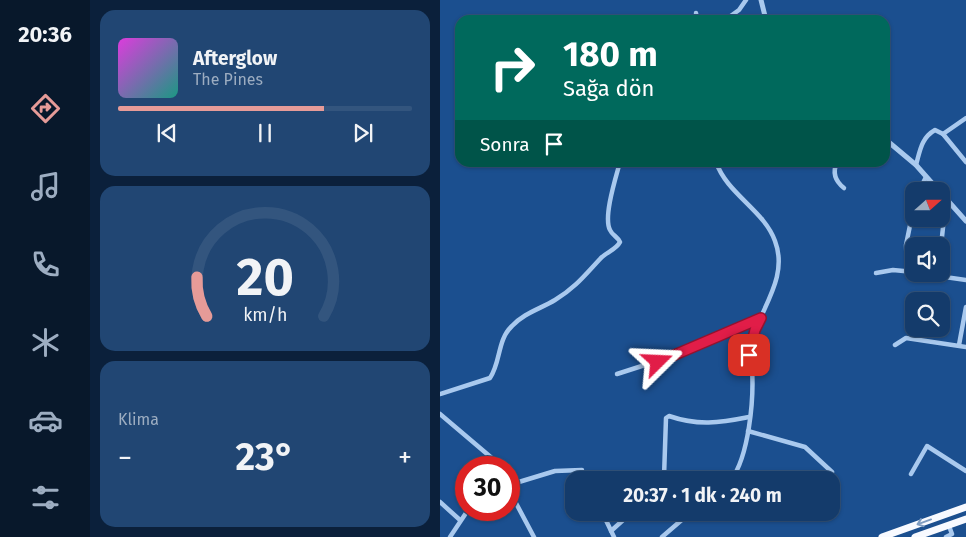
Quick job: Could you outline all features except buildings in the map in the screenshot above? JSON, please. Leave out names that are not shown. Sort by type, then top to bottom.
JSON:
[{"type":"highway","points":[[882,537],[965,507]]},
{"type":"highway","points":[[915,537],[966,520]]},
{"type":"street","points":[[732,15],[739,10],[746,0]]},
{"type":"street","points":[[761,0],[765,15]]},
{"type":"street","points":[[943,134],[966,118]]},
{"type":"street","points":[[916,166],[923,140],[935,130],[943,134],[966,162]]},
{"type":"street","points":[[890,143],[931,182]]},
{"type":"street","points":[[440,394],[490,378],[495,371],[504,336],[511,326],[523,316],[554,301],[569,290],[585,278],[601,257],[618,247],[619,238],[611,232],[608,222],[612,192],[619,167]]},
{"type":"street","points":[[718,167],[728,186],[749,206],[775,240],[778,262],[773,294],[750,345],[751,386],[748,431],[744,455],[738,471]]},
{"type":"street","points":[[836,167],[834,174],[836,182],[844,188]]},
{"type":"street","points":[[924,182],[926,177]]},
{"type":"street","points":[[950,203],[966,221]]},
{"type":"street","points":[[876,273],[905,270]]},
{"type":"street","points":[[950,277],[966,280]]},
{"type":"street","points":[[959,345],[965,325],[966,307]]},
{"type":"street","points":[[617,374],[676,355],[761,318]]},
{"type":"street","points":[[895,345],[906,338],[966,347]]},
{"type":"street","points":[[440,414],[489,456]]},
{"type":"street","points":[[664,471],[666,418],[669,416],[689,422],[704,423],[749,417]]},
{"type":"street","points":[[748,431],[805,447],[831,471]]},
{"type":"street","points":[[911,474],[927,446],[966,472]]},
{"type":"street","points":[[520,482],[555,471],[582,470]]},
{"type":"street","points":[[440,502],[455,516]]},
{"type":"street","points":[[520,511],[534,537]]},
{"type":"street","points":[[450,537],[459,521]]},
{"type":"street","points":[[606,521],[614,537]]},
{"type":"street","points":[[611,531],[622,521]]},
{"type":"street","points":[[662,537],[681,521]]},
{"type":"street","points":[[946,537],[953,535],[949,526]]},
{"type":"route","points":[[658,362],[761,318],[750,345],[749,355]]}]
